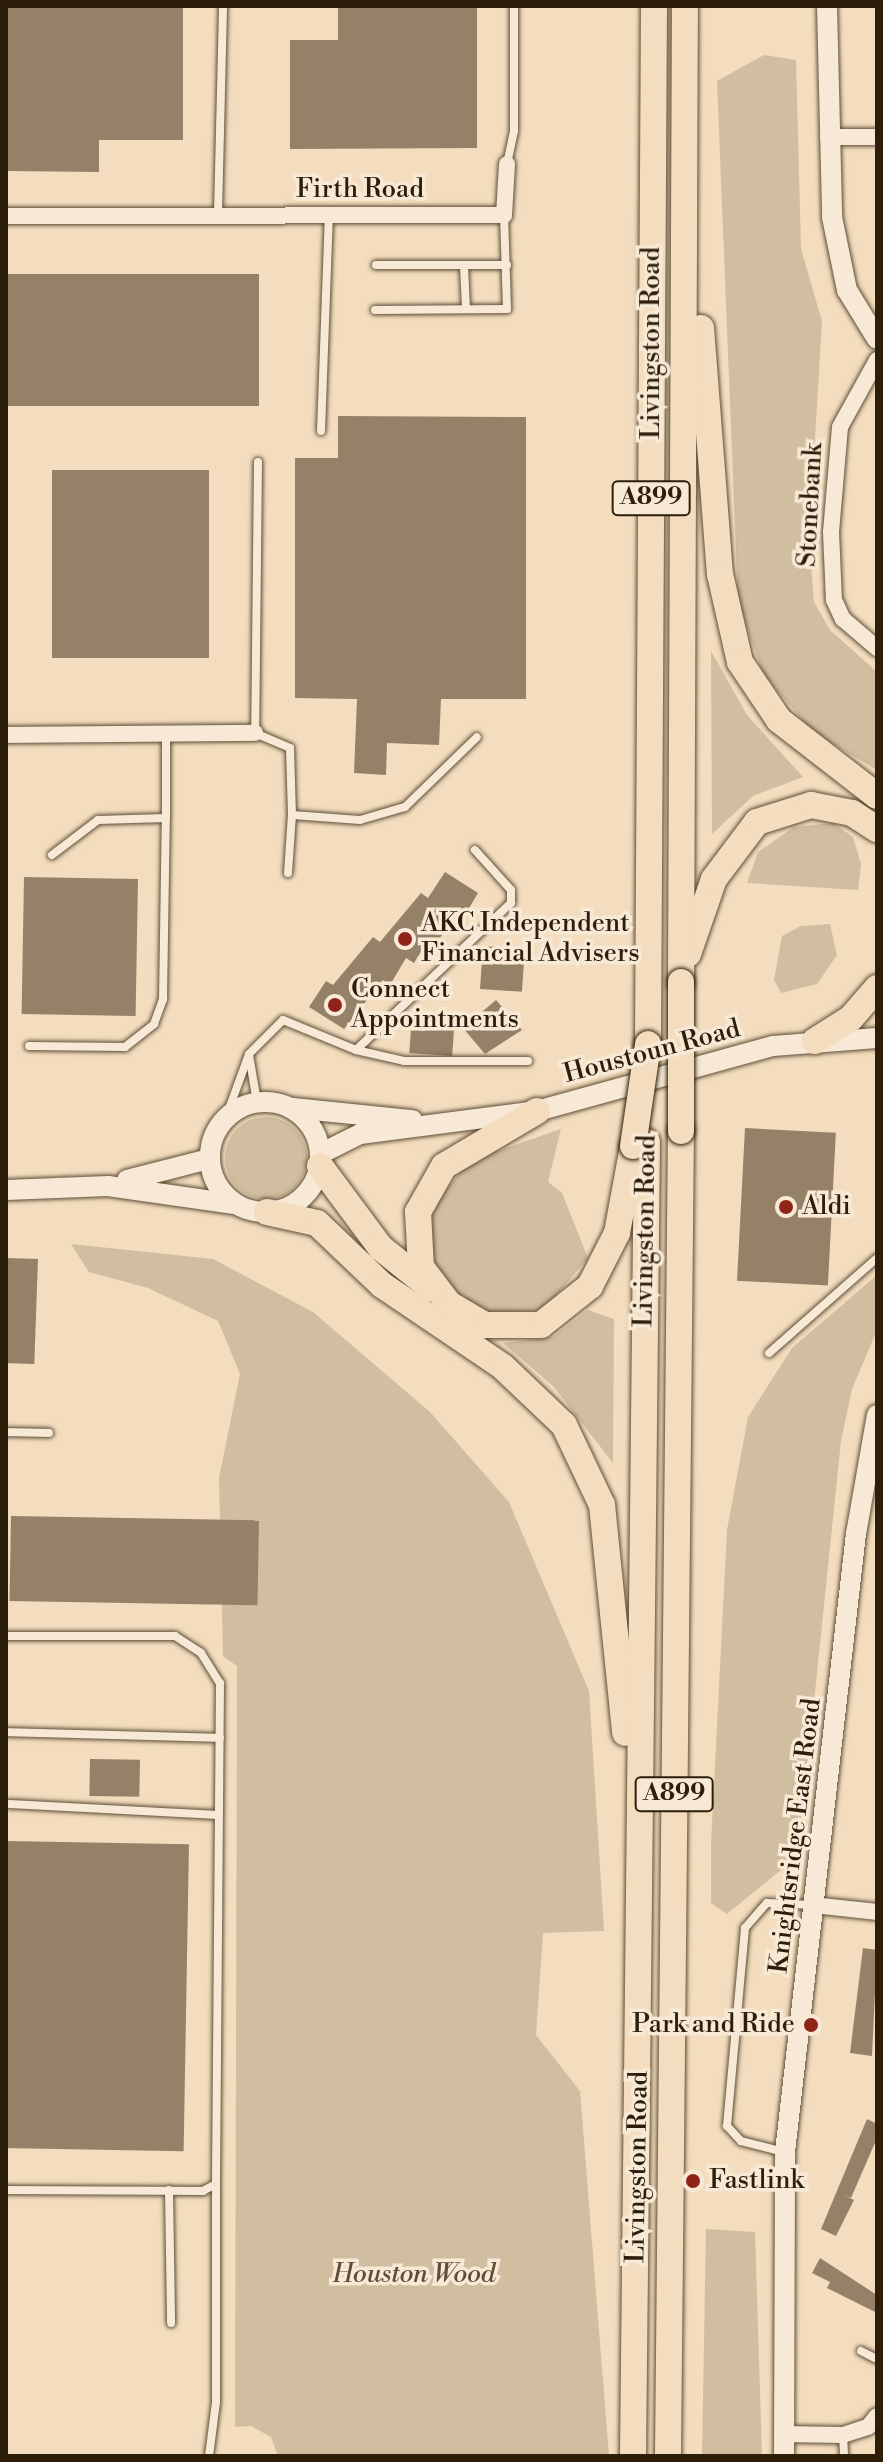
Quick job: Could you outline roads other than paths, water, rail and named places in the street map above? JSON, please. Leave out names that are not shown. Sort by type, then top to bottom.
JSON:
[{"type":"main road","name":"Livingston Road","points":[[633,2456],[642,1940],[640,1144],[648,1044],[654,6]]},
{"type":"main road","name":"Livingston Road","points":[[668,2456],[681,1131],[685,6]]},
{"type":"main road","points":[[686,125],[711,483],[732,637],[758,694],[779,720],[877,796]]},
{"type":"main road","points":[[681,978],[714,879],[757,822],[811,805],[852,813],[877,829]]},
{"type":"main road","points":[[815,1041],[851,1018],[877,988]]},
{"type":"main road","points":[[438,1293],[421,1267],[417,1244],[418,1212],[428,1188],[444,1166],[537,1111]]},
{"type":"main road","points":[[320,1160],[381,1248],[438,1293],[493,1327],[541,1325],[560,1315],[590,1286],[611,1251],[640,1144]]},
{"type":"main road","points":[[267,1212],[317,1223],[404,1303],[530,1389],[579,1445],[602,1505],[615,1589],[642,1940]]},
{"type":"street","points":[[827,6],[832,217],[847,290],[877,339]]},
{"type":"street","points":[[828,137],[877,137]]},
{"type":"street","points":[[504,215],[507,164]]},
{"type":"street","name":"Firth Road","points":[[6,216],[218,213],[504,215]]},
{"type":"street","name":"Stonebank","points":[[876,646],[843,619],[834,600],[831,532],[840,427],[877,360]]},
{"type":"street","points":[[6,735],[255,733]]},
{"type":"street","name":"Houstoun Road","points":[[320,1160],[360,1134],[537,1111],[743,1053],[815,1041],[877,1038]]},
{"type":"street","points":[[6,1190],[108,1186],[267,1212],[307,1193],[320,1160],[311,1126],[289,1107],[257,1102],[226,1117],[209,1159],[217,1185],[237,1205]]},
{"type":"street","name":"Houstoun Road","points":[[289,1107],[442,1125]]},
{"type":"street","points":[[108,1186],[209,1159]]},
{"type":"street","name":"Knightsridge East Road","points":[[784,2456],[785,2152],[813,1905],[871,1480],[877,1415]]},
{"type":"street","points":[[813,1905],[877,1912]]},
{"type":"street","points":[[782,2434],[843,2435],[868,2427],[877,2416]]},
{"type":"lane","points":[[218,213],[223,6]]},
{"type":"lane","points":[[507,164],[514,131],[514,6]]},
{"type":"lane","points":[[321,431],[329,214]]},
{"type":"lane","points":[[375,310],[507,309],[504,215]]},
{"type":"lane","points":[[376,265],[507,265]]},
{"type":"lane","points":[[464,266],[466,309]]},
{"type":"lane","points":[[258,462],[255,733],[274,736],[290,748],[292,815],[288,873]]},
{"type":"lane","points":[[29,1046],[125,1047],[154,1024],[163,999],[166,735]]},
{"type":"lane","points":[[292,815],[360,820],[405,807],[477,737]]},
{"type":"lane","points":[[52,855],[98,820],[166,818]]},
{"type":"lane","points":[[356,1050],[511,903],[511,890],[475,850]]},
{"type":"lane","points":[[226,1117],[249,1054],[283,1020],[356,1050],[450,1064],[528,1061]]},
{"type":"lane","points":[[249,1054],[257,1102]]},
{"type":"lane","points":[[769,1353],[877,1258]]},
{"type":"lane","points":[[6,1432],[49,1433]]},
{"type":"lane","points":[[6,1636],[175,1636],[201,1653],[220,1683],[216,2402],[209,2456]]},
{"type":"lane","points":[[6,1732],[220,1738]]},
{"type":"lane","points":[[9,1804],[219,1815]]},
{"type":"lane","points":[[785,2152],[741,2141],[727,2126],[745,1928],[767,1903],[813,1905]]},
{"type":"lane","points":[[6,2190],[203,2191],[216,2184]]},
{"type":"lane","points":[[169,2190],[171,2323]]},
{"type":"lane","points":[[861,2351],[877,2359]]},
{"type":"lane","points":[[843,2435],[844,2456]]},
{"type":"place","name":"AKC Independent Financial Advisers","points":[[405,939]]},
{"type":"place","name":"Connect Appointments","points":[[335,1005]]},
{"type":"place","name":"Aldi","points":[[786,1207]]},
{"type":"place","name":"Park and Ride","points":[[811,2025]]},
{"type":"place","name":"Fastlink","points":[[693,2181]]},
{"type":"park label","name":"Houston Wood","points":[[414,2275]]}]
